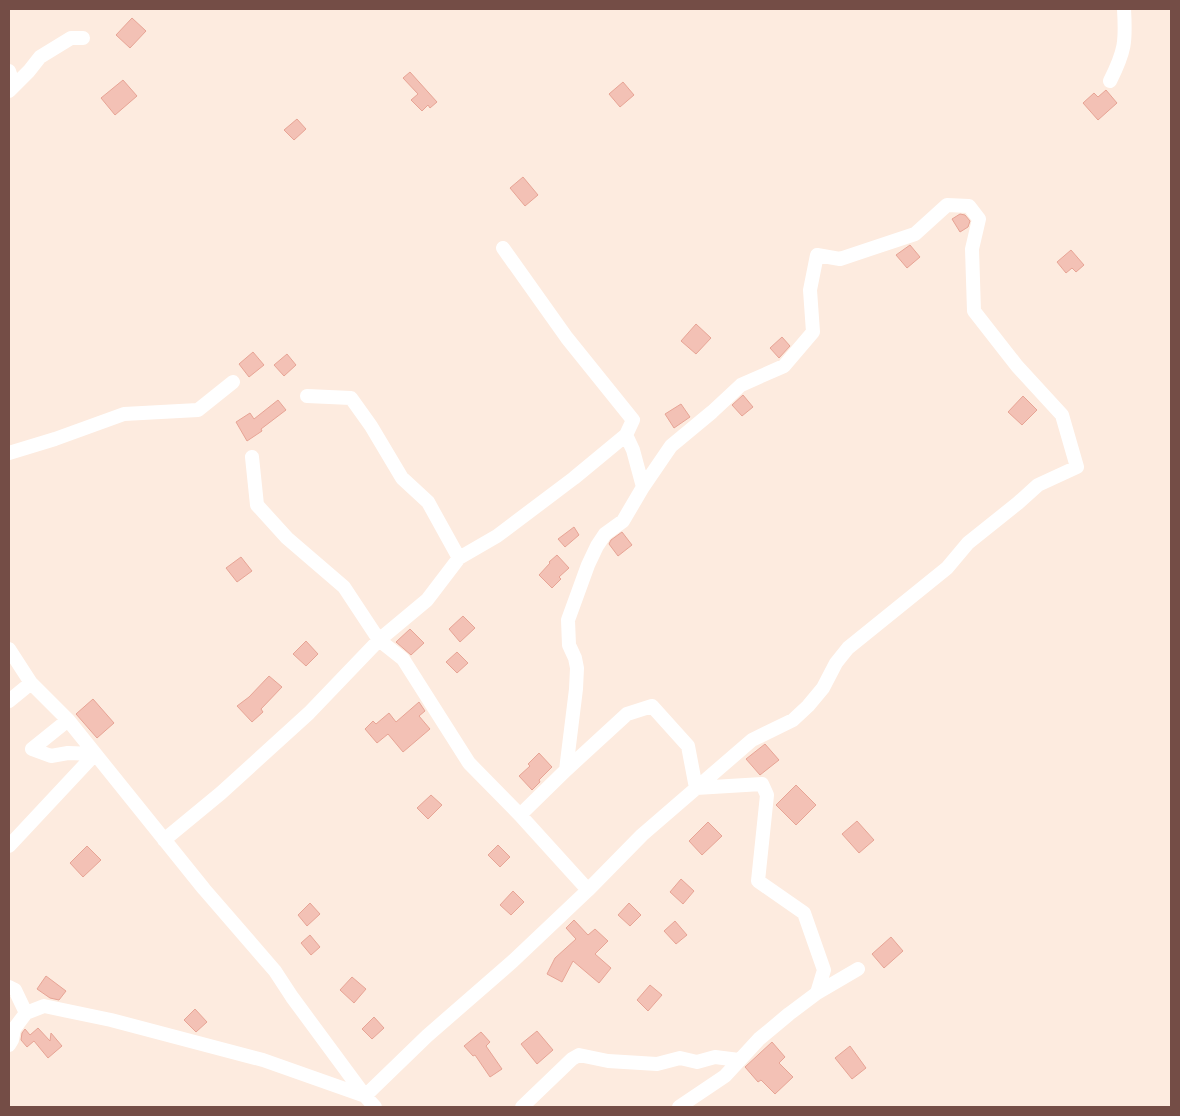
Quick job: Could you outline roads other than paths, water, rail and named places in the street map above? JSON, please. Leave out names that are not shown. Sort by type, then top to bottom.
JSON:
[{"type":"street","points":[[1110,81],[1120,62],[1125,46],[1124,9]]},
{"type":"street","points":[[11,88],[29,71],[40,56],[71,38],[83,38]]},
{"type":"street","points":[[9,71],[11,88]]},
{"type":"street","points":[[365,1096],[427,1036],[513,961],[588,890],[642,835],[752,740],[793,720],[823,688],[836,663],[848,648],[947,568],[968,543],[1038,485],[1077,467],[1062,414],[1016,366],[974,312],[972,249],[979,219],[969,206],[947,205],[915,234],[840,259],[817,255],[810,290],[813,332],[784,366],[741,385],[671,446],[642,487],[623,521],[605,534],[588,565],[568,620],[570,645],[577,668],[566,770]]},
{"type":"street","points":[[164,840],[221,793],[309,713],[379,640],[427,600],[459,558],[497,536],[626,436],[632,420],[567,338],[503,248]]},
{"type":"street","points":[[9,453],[55,439],[124,414],[198,410],[233,382]]},
{"type":"street","points":[[307,396],[351,398],[371,426],[402,478],[428,502],[459,558]]},
{"type":"street","points":[[626,436],[633,450],[642,487]]},
{"type":"street","points":[[252,457],[258,505],[287,538],[344,587],[379,640],[403,659],[469,763],[520,815],[588,890]]},
{"type":"street","points":[[9,649],[31,683],[68,720],[204,889],[275,970],[292,997],[375,1107]]},
{"type":"street","points":[[9,702],[31,683]]},
{"type":"street","points":[[520,815],[627,714],[652,706],[688,746],[696,788]]},
{"type":"street","points":[[68,720],[32,749],[51,756],[68,753],[95,754]]},
{"type":"street","points":[[9,846],[95,754]]},
{"type":"street","points":[[696,788],[762,784],[767,795],[758,881],[804,913],[824,970],[817,993]]},
{"type":"street","points":[[679,1107],[725,1076],[759,1039],[789,1014],[817,993],[858,969]]},
{"type":"street","points":[[9,987],[15,990],[26,1013]]},
{"type":"street","points":[[9,1045],[14,1029],[26,1013],[44,1006],[111,1020],[263,1060],[365,1096]]},
{"type":"street","points":[[522,1107],[578,1055],[608,1061],[657,1064],[680,1058],[696,1062],[716,1057],[740,1060]]}]
